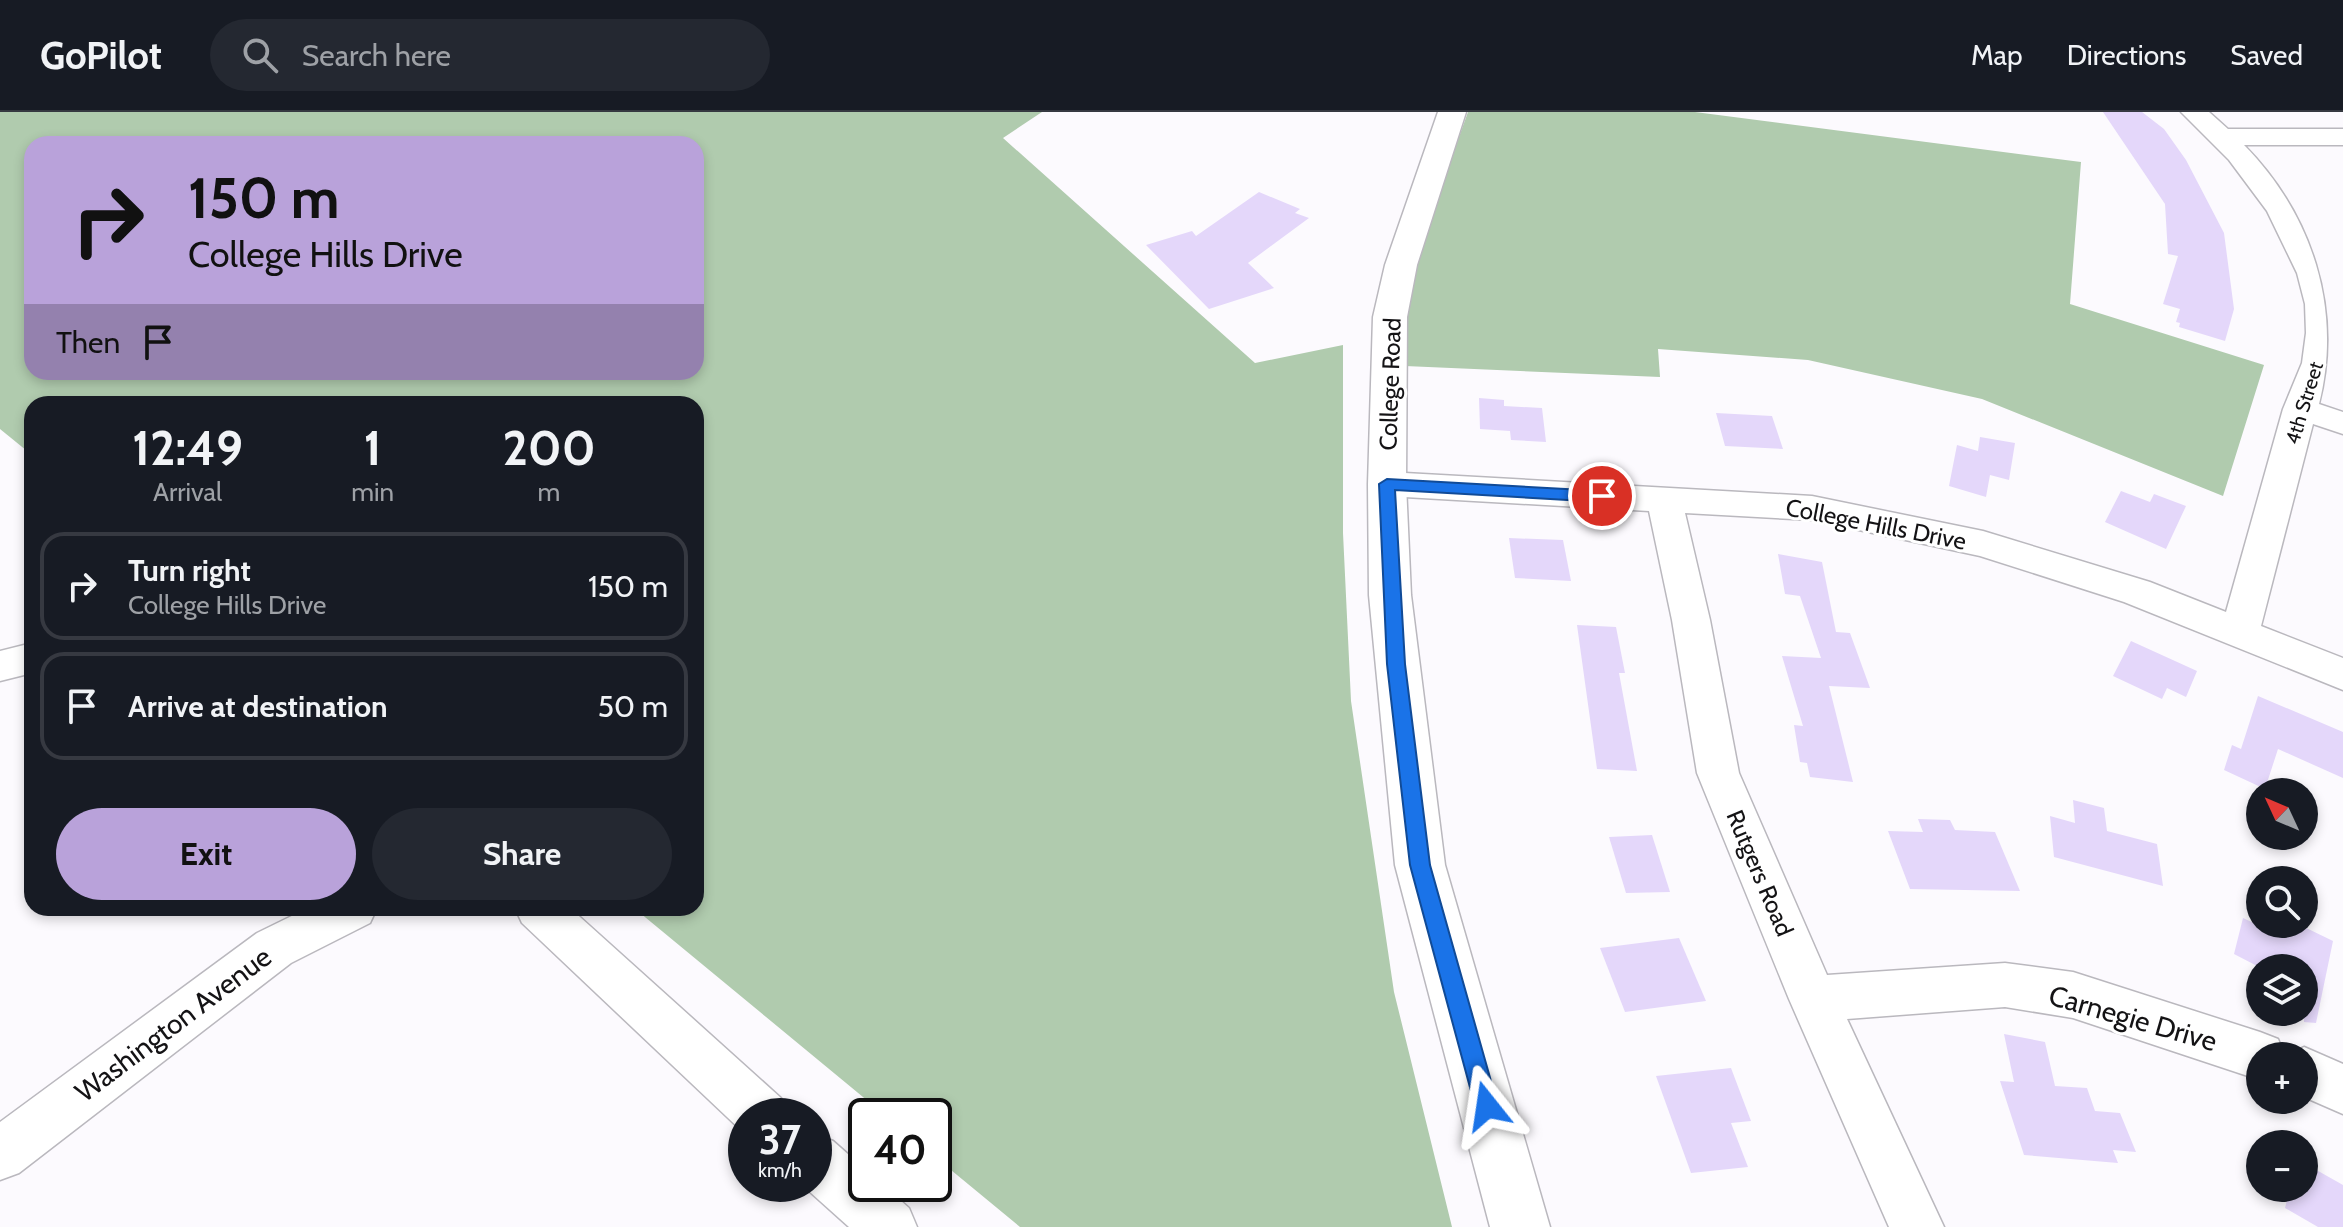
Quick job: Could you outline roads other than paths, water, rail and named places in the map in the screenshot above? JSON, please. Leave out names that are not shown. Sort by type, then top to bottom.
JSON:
[{"type":"street","name":"College Road","points":[[1452,112],[1401,265],[1390,317],[1387,484],[1396,664],[1420,865],[1520,1227]]},
{"type":"street","name":"4th Street","points":[[2194,112],[2225,137],[2280,214],[2328,273],[2314,381],[2300,409],[2240,633]]},
{"type":"street","points":[[2225,137],[2343,137]]},
{"type":"street","points":[[2300,409],[2343,423]]},
{"type":"street","name":"College Hills Drive","points":[[1387,484],[1812,508],[1983,544],[2137,592],[2343,675]]},
{"type":"street","name":"Rutgers Road","points":[[1664,500],[1691,620],[1718,773],[1813,999],[1917,1227]]},
{"type":"street","points":[[0,666],[24,660]]},
{"type":"street","name":"Washington Avenue","points":[[0,1154],[274,948],[338,916]]},
{"type":"street","points":[[547,916],[744,1098]]},
{"type":"street","name":"Carnegie Drive","points":[[1813,999],[2005,985],[2073,995],[2246,1051]]},
{"type":"street","points":[[2318,1078],[2343,1089]]},
{"type":"street","points":[[832,1176],[890,1227]]}]
